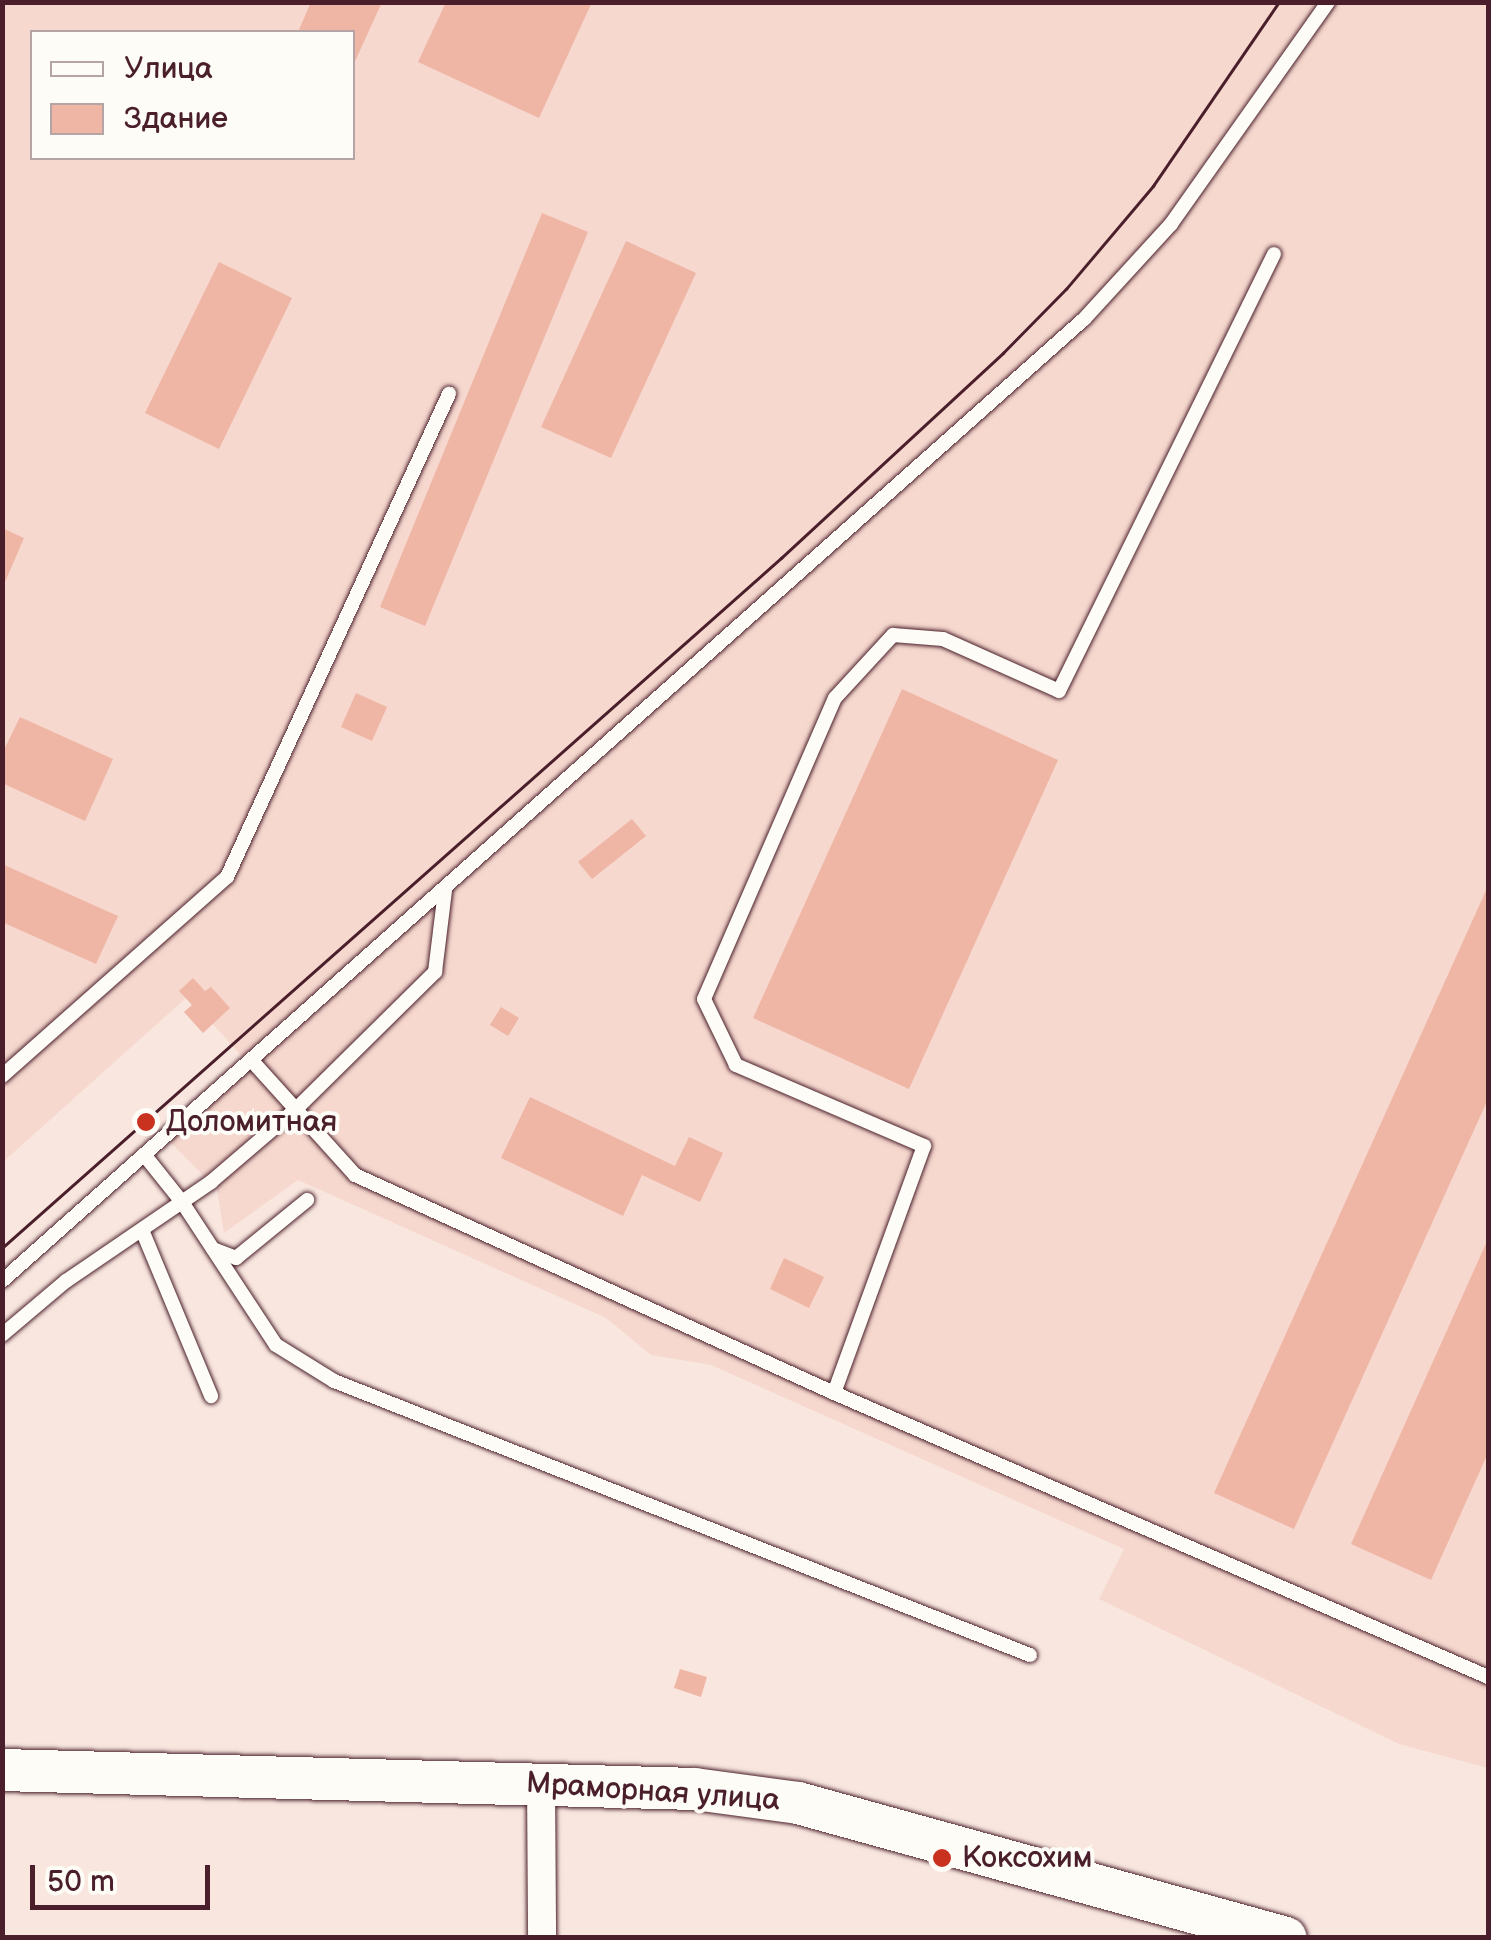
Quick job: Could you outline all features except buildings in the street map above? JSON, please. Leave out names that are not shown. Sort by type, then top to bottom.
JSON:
[{"type":"main road","name":"Мраморная улица","points":[[2,1770],[695,1789],[798,1803],[1286,1938]]},
{"type":"street","points":[[542,1782],[542,1938]]},
{"type":"lane","points":[[2,1281],[253,1062],[1084,319],[1171,224],[1328,2]]},
{"type":"lane","points":[[834,1394],[924,1146],[736,1065],[704,1000],[835,698],[893,635],[943,639],[1059,691],[1274,254]]},
{"type":"lane","points":[[2,1076],[227,877],[450,394]]},
{"type":"lane","points":[[2,1334],[66,1281],[182,1202],[295,1110],[435,972],[445,891]]},
{"type":"lane","points":[[253,1062],[356,1176],[834,1394],[1488,1676]]},
{"type":"lane","points":[[146,1157],[182,1202],[276,1345],[334,1382],[1030,1655]]},
{"type":"lane","points":[[212,1249],[236,1258],[307,1200]]},
{"type":"lane","points":[[142,1230],[211,1396]]},
{"type":"shaded area","points":[[3,3],[1488,3],[1488,1768],[1399,1744],[1099,1599],[1124,1549],[711,1365],[651,1355],[606,1318],[298,1180],[224,1233],[217,1189],[160,1132],[243,1058],[213,1024],[203,1033],[184,1012],[192,1005],[186,998],[3,1162]]},
{"type":"tram line","points":[[2,1248],[781,558],[1003,353],[1066,289],[1153,186],[1279,2]]},
{"type":"place","name":"Доломитная","points":[[146,1122]]},
{"type":"place","name":"Коксохим","points":[[942,1858]]}]
